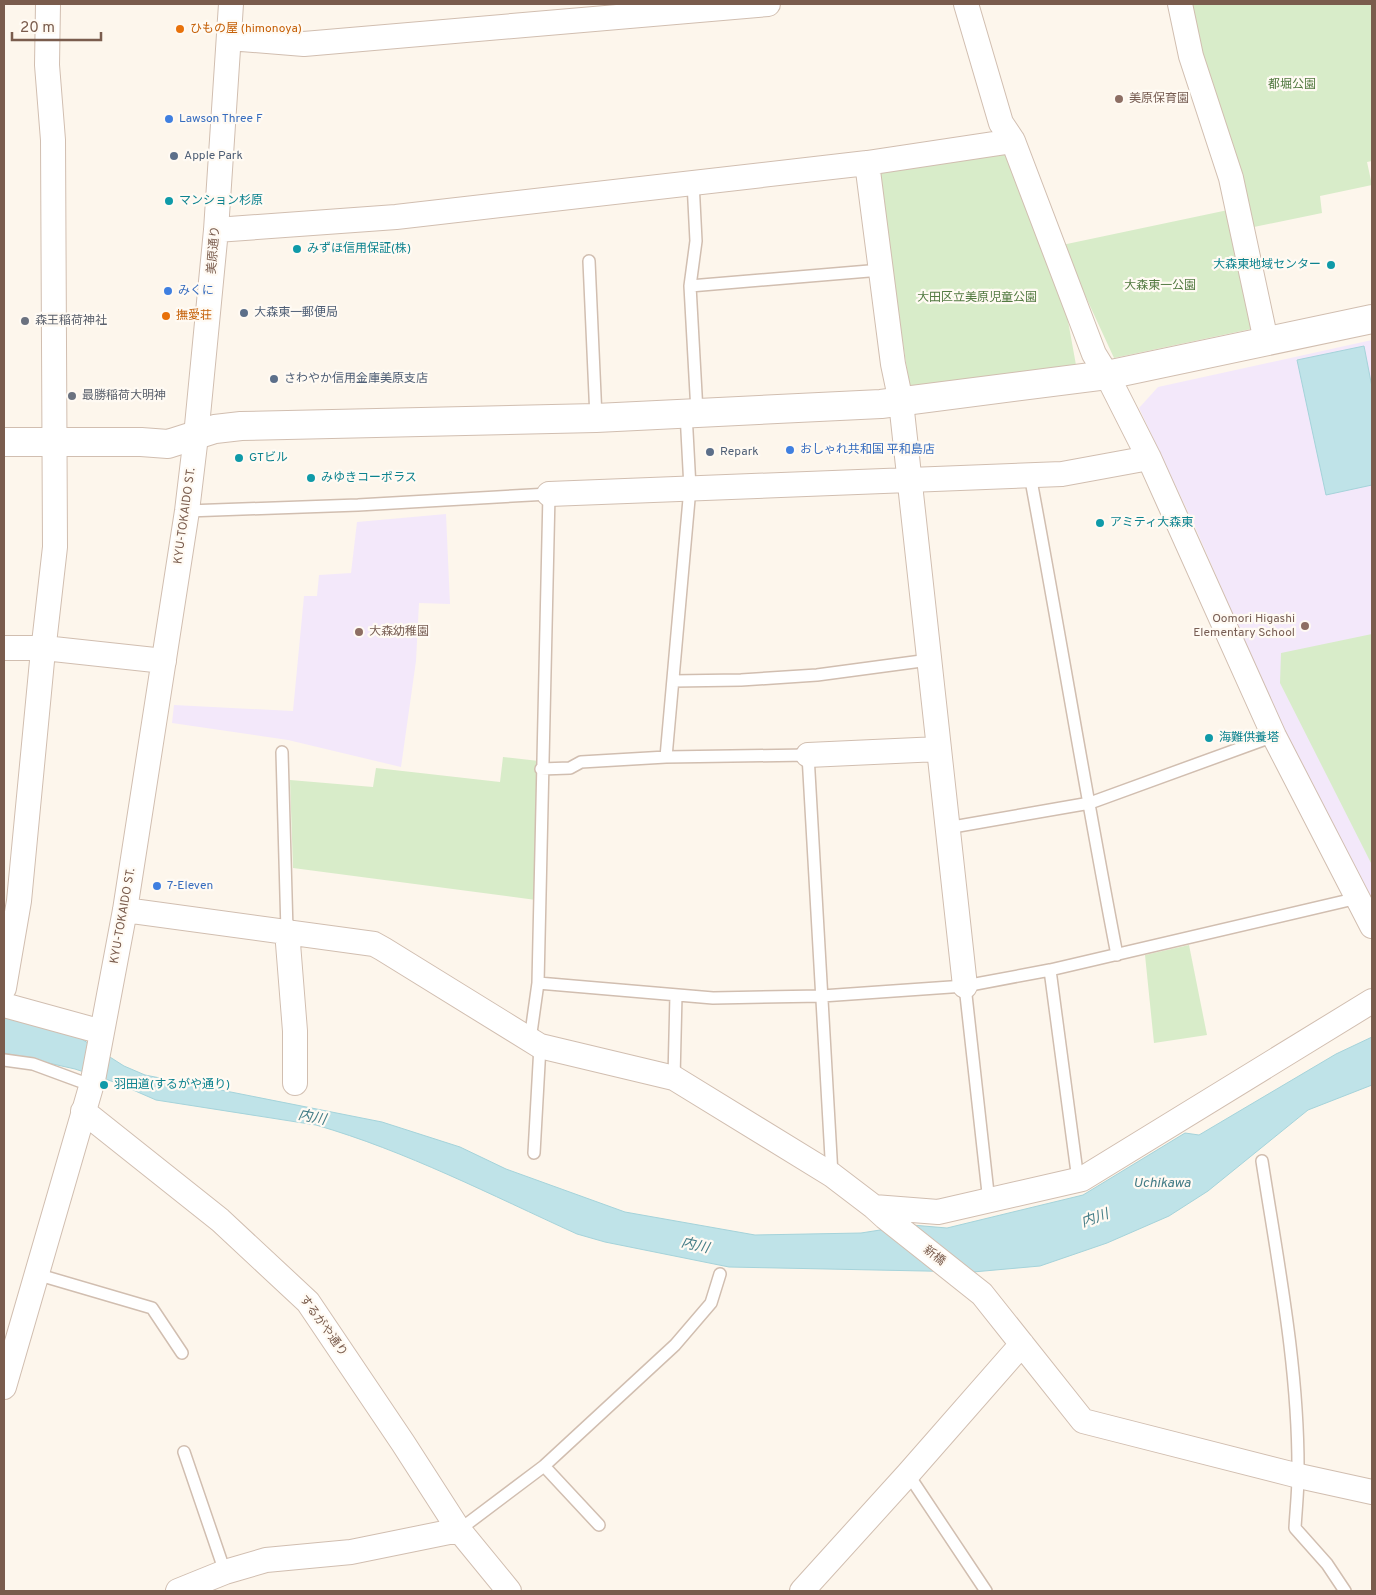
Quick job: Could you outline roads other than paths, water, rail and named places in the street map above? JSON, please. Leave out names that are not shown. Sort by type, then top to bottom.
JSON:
[{"type":"street","points":[[4,988],[19,901],[56,546],[53,140],[47,65],[48,4]]},
{"type":"street","name":"美原通り","points":[[196,436],[216,230],[232,4]]},
{"type":"street","points":[[229,38],[304,44],[768,4]]},
{"type":"street","points":[[966,4],[1002,123],[1013,141],[1094,354],[1107,375],[1149,458],[1274,736],[1372,926]]},
{"type":"street","points":[[1180,4],[1190,56],[1232,178],[1266,341]]},
{"type":"street","points":[[216,230],[396,218],[867,163],[1013,141]]},
{"type":"street","points":[[867,163],[894,364],[901,402],[965,986]]},
{"type":"street","points":[[4,442],[141,442],[168,444],[215,429],[241,426],[596,418],[880,404],[1107,375],[1372,319]]},
{"type":"street","name":"KYU-TOKAIDO ST.","points":[[4,1387],[83,1111],[102,1032],[125,910],[187,510],[196,436]]},
{"type":"street","points":[[548,494],[1062,474],[1149,458]]},
{"type":"street","points":[[4,648],[44,648],[164,661]]},
{"type":"street","points":[[808,755],[939,749]]},
{"type":"street","name":"新橋","points":[[125,910],[374,944],[535,1043],[674,1078],[832,1175],[982,1294],[1083,1421],[1298,1476],[1372,1492]]},
{"type":"street","points":[[288,932],[295,1031],[295,1084]]},
{"type":"street","points":[[880,1212],[938,1212],[989,1202],[1082,1179],[1372,1000]]},
{"type":"street","points":[[4,1005],[102,1032]]},
{"type":"street","name":"するがや通り","points":[[83,1111],[220,1220],[308,1302],[398,1434],[459,1530],[508,1591]]},
{"type":"street","points":[[802,1591],[1022,1344]]},
{"type":"street","points":[[178,1591],[225,1572],[266,1560],[351,1552],[459,1530]]},
{"type":"lane","points":[[666,757],[690,488],[690,286],[696,241],[693,182]]},
{"type":"lane","points":[[589,262],[596,418]]},
{"type":"lane","points":[[690,286],[881,270]]},
{"type":"lane","points":[[1030,475],[1060,636],[1088,804],[1117,955]]},
{"type":"lane","points":[[187,510],[358,505],[548,494],[534,1153]]},
{"type":"lane","points":[[673,681],[742,680],[817,675],[929,660]]},
{"type":"lane","points":[[948,828],[1088,804],[1274,736]]},
{"type":"lane","points":[[282,752],[288,932]]},
{"type":"lane","points":[[541,769],[570,768],[581,762],[666,757],[808,755],[832,1175]]},
{"type":"lane","points":[[538,983],[713,998],[822,996],[965,986],[1117,955],[1358,898]]},
{"type":"lane","points":[[1050,970],[1078,1180]]},
{"type":"lane","points":[[965,986],[989,1202]]},
{"type":"lane","points":[[674,1078],[676,995]]},
{"type":"lane","points":[[4,1060],[33,1064],[91,1082]]},
{"type":"lane","points":[[1262,1161],[1285,1310],[1297,1423],[1298,1476],[1295,1528],[1327,1564],[1345,1591]]},
{"type":"lane","points":[[36,1274],[152,1308],[182,1353]]},
{"type":"lane","points":[[459,1530],[544,1466],[675,1345],[711,1303],[720,1274]]},
{"type":"lane","points":[[184,1452],[225,1572]]},
{"type":"lane","points":[[544,1466],[599,1525]]},
{"type":"lane","points":[[908,1474],[986,1591]]},
{"type":"water","points":[[1364,346],[1372,387],[1372,485],[1326,495],[1297,360]]},
{"type":"water","name":"Uchikawa","points":[[4,1017],[80,1038],[124,1066],[145,1075],[382,1122],[460,1147],[506,1169],[625,1212],[755,1235],[861,1233],[912,1225],[947,1228],[1083,1195],[1185,1133],[1199,1135],[1336,1054],[1372,1037],[1372,1085],[1308,1110],[1208,1191],[1169,1216],[1107,1243],[1040,1266],[973,1272],[729,1267],[605,1242],[577,1234],[415,1161],[316,1125],[156,1100],[117,1083],[75,1069],[4,1053]]},
{"type":"place","name":"ひもの屋 (himonoya)","points":[[180,29]]},
{"type":"place","name":"美原保育園","points":[[1119,99]]},
{"type":"place","name":"Lawson Three F","points":[[169,119]]},
{"type":"place","name":"Apple Park","points":[[174,156]]},
{"type":"place","name":"マンション杉原","points":[[169,201]]},
{"type":"place","name":"みずほ信用保証(株)","points":[[297,249]]},
{"type":"place","name":"大森東地域センター","points":[[1331,265]]},
{"type":"place","name":"みくに","points":[[168,291]]},
{"type":"place","name":"大森東一郵便局","points":[[244,313]]},
{"type":"place","name":"撫愛荘","points":[[166,316]]},
{"type":"place","name":"森王稲荷神社","points":[[25,321]]},
{"type":"place","name":"さわやか信用金庫美原支店","points":[[274,379]]},
{"type":"place","name":"最勝稲荷大明神","points":[[72,396]]},
{"type":"place","name":"おしゃれ共和国 平和島店","points":[[790,450]]},
{"type":"place","name":"Repark","points":[[710,452]]},
{"type":"place","name":"GTビル","points":[[239,458]]},
{"type":"place","name":"みゆきコーポラス","points":[[311,478]]},
{"type":"place","name":"アミティ大森東","points":[[1100,523]]},
{"type":"place","name":"Oomori Higashi Elementary School","points":[[1305,626]]},
{"type":"place","name":"大森幼稚園","points":[[359,632]]},
{"type":"place","name":"海難供養塔","points":[[1209,738]]},
{"type":"place","name":"7-Eleven","points":[[157,886]]},
{"type":"place","name":"羽田道(するがや通り)","points":[[104,1085]]},
{"type":"park label","name":"都堀公園","points":[[1292,85]]},
{"type":"park label","name":"大森東一公園","points":[[1160,286]]},
{"type":"park label","name":"大田区立美原児童公園","points":[[977,298]]},
{"type":"water label","name":"内川","points":[[312,1118]]},
{"type":"water label","name":"内川","points":[[1095,1219]]},
{"type":"water label","name":"内川","points":[[695,1246]]}]
